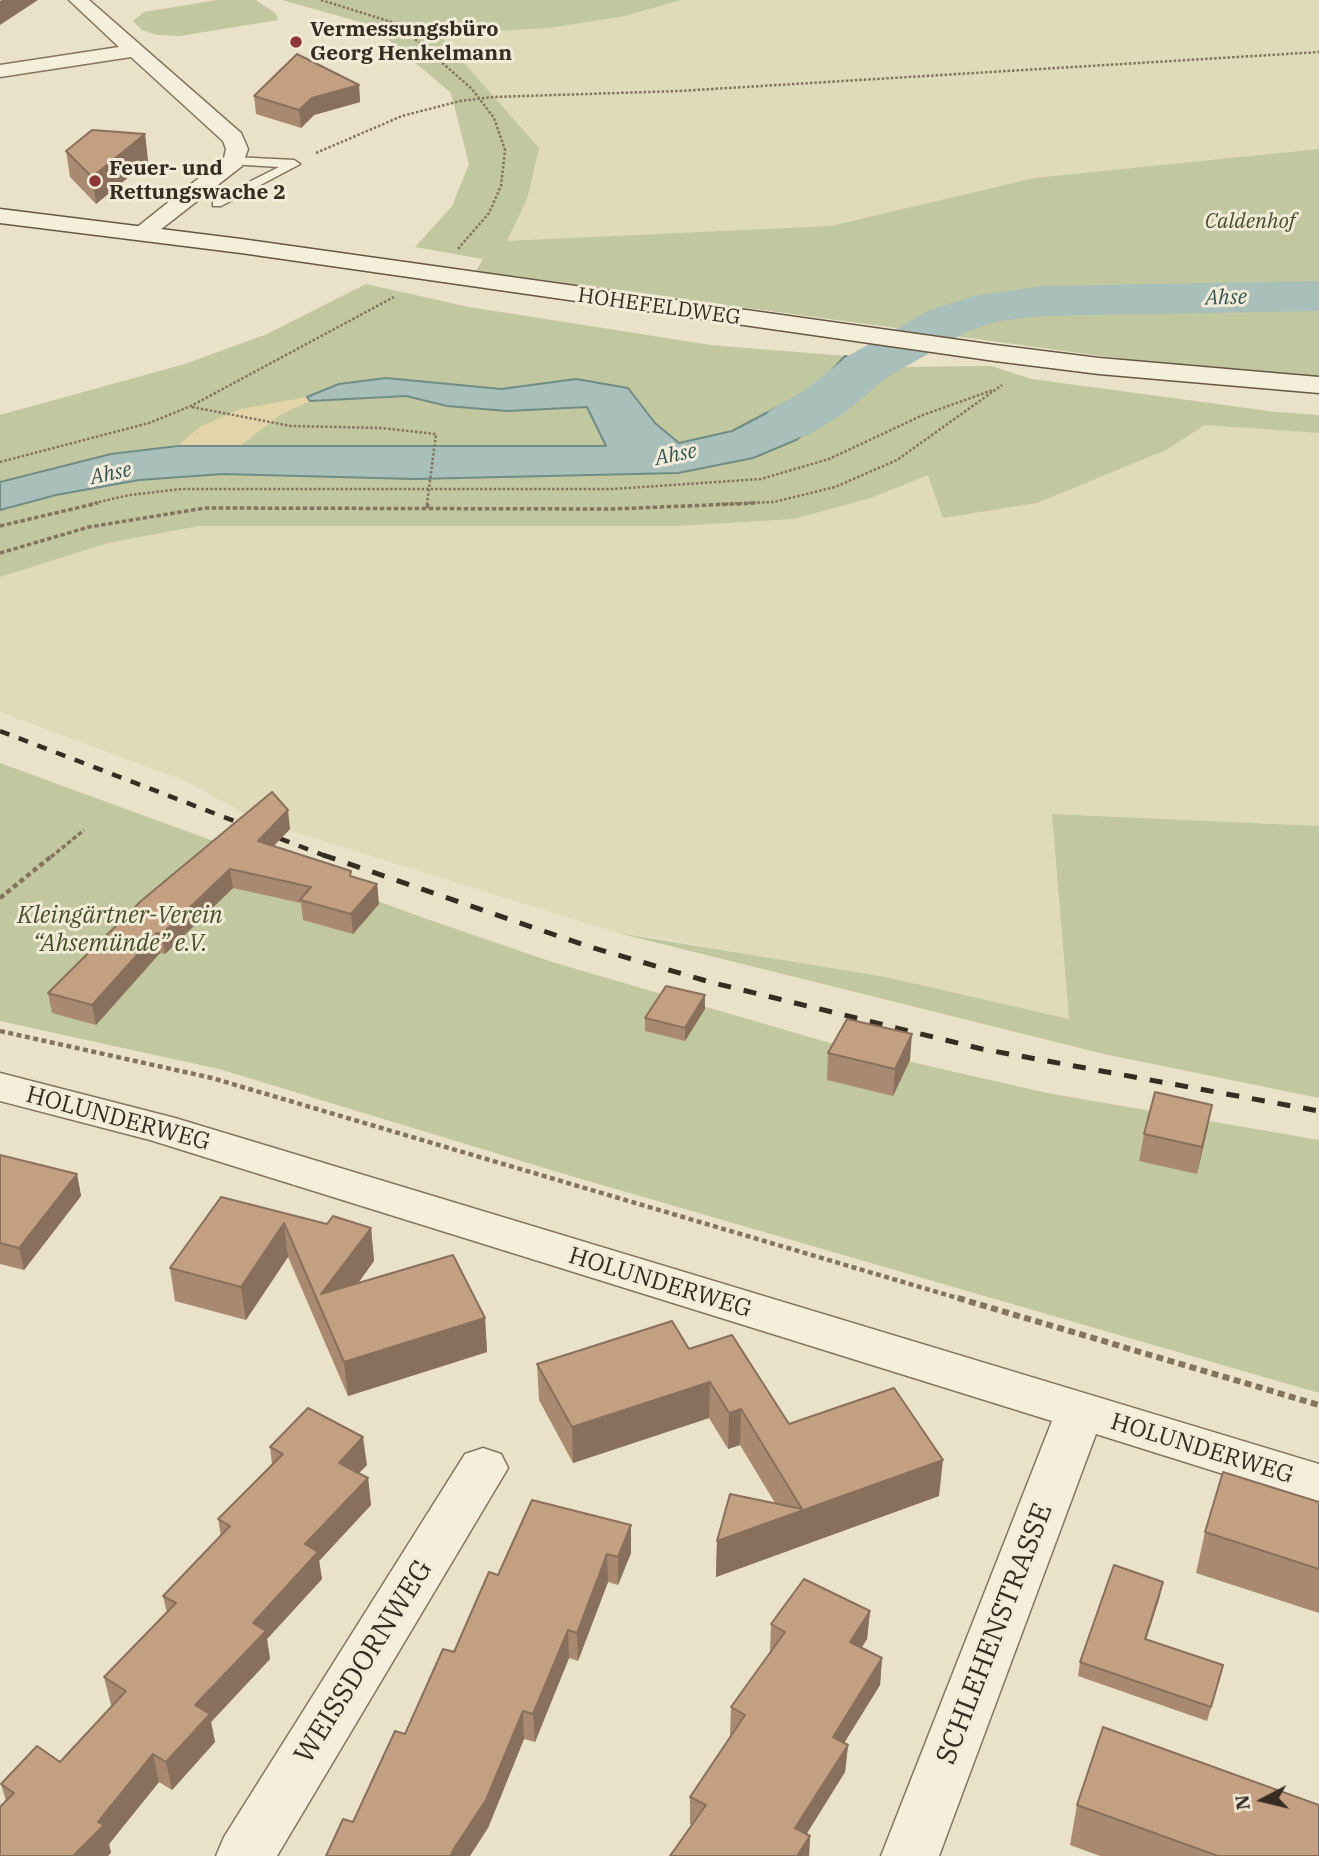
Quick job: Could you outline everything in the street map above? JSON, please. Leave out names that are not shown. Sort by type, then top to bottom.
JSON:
[{"type":"street","points":[[78,0],[233,138],[237,149],[234,161],[143,232]]},
{"type":"street","points":[[0,71],[134,51]]},
{"type":"street","name":"HOHEFELDWEG","points":[[0,216],[143,232],[839,333],[1031,358],[1319,385]]},
{"type":"street","name":"HOLUNDERWEG","points":[[0,1087],[173,1132],[1319,1484]]},
{"type":"street","name":"SCHLEHENSTRASSE","points":[[910,1856],[1080,1412]]},
{"type":"street","name":"WEISSDORNWEG","points":[[246,1856],[483,1468]]},
{"type":"lane","points":[[234,161],[294,164]]},
{"type":"lane","points":[[217,203],[294,164]]},
{"type":"path","points":[[321,0],[398,24],[481,99],[494,118],[505,150],[498,196],[489,213],[460,247],[429,273]]},
{"type":"path","points":[[294,164],[402,116],[481,99],[692,90],[1319,52]]},
{"type":"path","points":[[0,462],[149,423],[191,406],[402,292]]},
{"type":"path","points":[[0,553],[89,527],[205,508],[612,509],[774,502],[835,487],[897,460],[998,389],[1031,358]]},
{"type":"path","points":[[0,526],[130,495],[181,489],[613,489],[761,479],[829,459],[923,415],[998,389]]},
{"type":"path","points":[[191,406],[299,427],[424,431],[436,434],[427,508]]},
{"type":"path","points":[[0,898],[85,830]]},
{"type":"path","points":[[0,1031],[212,1078],[1319,1405]]},
{"type":"shaded area","points":[[681,0],[1319,0],[1319,149],[1040,179],[823,228],[504,247],[527,199],[442,38],[458,33],[549,28],[625,16]]},
{"type":"shaded area","points":[[1205,425],[1319,433],[1319,826],[1052,814],[1069,1019],[667,939],[618,933],[256,820],[188,782],[0,712],[0,577],[108,543],[198,526],[678,526],[794,519],[871,498],[929,474],[943,518],[1037,503],[1166,450]]},
{"type":"green space","points":[[217,0],[256,0],[275,13],[278,20],[180,36],[157,35],[142,30],[133,21],[144,12]]},
{"type":"green space","name":"Caldenhof","points":[[282,0],[681,0],[625,16],[549,28],[458,33],[442,38],[539,148],[527,199],[507,241],[831,226],[1035,178],[1319,149],[1319,379],[1168,365],[476,271],[483,259],[415,247],[452,206],[469,164],[451,93],[371,25]]},
{"type":"green space","points":[[366,284],[469,307],[711,345],[845,356],[816,387],[732,431],[679,443],[655,423],[628,388],[576,379],[501,389],[434,382],[354,399],[406,396],[447,406],[507,411],[587,407],[606,447],[178,446],[111,454],[0,482],[0,415],[185,364],[267,334]]},
{"type":"green space","points":[[991,366],[1032,379],[1276,412],[1319,415],[1319,433],[1205,425],[1166,450],[1037,503],[943,518],[928,475],[871,498],[794,519],[678,526],[198,526],[108,543],[0,577],[0,510],[56,495],[139,480],[223,474],[415,479],[678,473],[796,440],[899,367]]},
{"type":"green space","name":"Kleingärtner-Verein “Ahsemünde” e.V.","points":[[0,763],[552,962],[837,1045],[1047,1093],[1319,1140],[1319,1393],[571,1176],[219,1069],[0,1021]]},
{"type":"green space","points":[[1052,814],[1319,826],[1319,1098],[1104,1054],[618,933],[885,977],[1069,1019]]},
{"type":"sand","points":[[307,397],[310,401],[280,415],[240,446],[178,446],[201,426],[241,409]]},
{"type":"water","points":[[845,356],[899,367],[796,440],[753,458],[678,473],[415,479],[223,474],[139,480],[56,495],[0,510],[0,482],[111,454],[178,446],[606,446],[587,407],[507,411],[447,406],[406,396],[310,401],[307,397],[339,384],[386,378],[501,389],[576,379],[628,388],[655,423],[679,443],[732,431],[816,387]]},
{"type":"building","points":[[297,54],[359,85],[312,98],[299,110],[254,96]]},
{"type":"building","points":[[92,130],[145,134],[92,177],[66,151]]},
{"type":"building","points":[[272,792],[288,810],[258,841],[351,871],[350,876],[377,884],[351,914],[300,900],[311,887],[230,869],[162,934],[157,933],[92,1005],[48,993],[141,901]]},
{"type":"building","points":[[666,986],[705,995],[685,1028],[645,1018]]},
{"type":"building","points":[[847,1019],[912,1034],[895,1069],[828,1053]]},
{"type":"building","points":[[1155,1092],[1212,1105],[1202,1147],[1144,1134]]},
{"type":"building","points":[[0,1155],[77,1174],[19,1248],[0,1243]]},
{"type":"building","points":[[221,1197],[327,1224],[333,1216],[371,1228],[321,1294],[453,1255],[485,1318],[344,1362],[284,1223],[241,1287],[170,1268]]},
{"type":"building","points":[[672,1321],[689,1349],[732,1335],[789,1424],[894,1388],[943,1460],[717,1541],[730,1494],[802,1509],[741,1409],[729,1413],[710,1382],[572,1427],[537,1364]]},
{"type":"building","points":[[308,1408],[363,1437],[339,1463],[368,1478],[305,1544],[318,1552],[253,1623],[266,1631],[195,1705],[210,1714],[166,1762],[153,1754],[98,1822],[104,1825],[73,1856],[0,1856],[0,1807],[14,1793],[1,1784],[37,1746],[60,1762],[126,1691],[104,1677],[176,1603],[163,1596],[230,1526],[218,1519],[283,1454],[270,1447]]},
{"type":"building","points":[[1223,1472],[1319,1502],[1319,1569],[1205,1532]]},
{"type":"building","points":[[532,1500],[631,1525],[618,1557],[607,1554],[577,1633],[568,1630],[533,1714],[523,1711],[486,1800],[451,1856],[326,1856],[343,1819],[353,1822],[395,1731],[405,1734],[443,1649],[454,1652],[489,1572],[498,1575]]},
{"type":"building","points":[[1114,1565],[1163,1582],[1145,1639],[1223,1665],[1211,1707],[1080,1662]]},
{"type":"building","points":[[804,1579],[870,1611],[850,1642],[882,1658],[833,1737],[848,1745],[795,1828],[810,1836],[797,1856],[670,1856],[706,1805],[690,1797],[745,1715],[731,1707],[785,1632],[771,1624]]},
{"type":"building","points":[[1103,1727],[1319,1805],[1319,1856],[1218,1856],[1077,1805]]},
{"type":"waterway","name":"Ahse","points":[[789,423],[824,402],[867,367],[948,321],[992,307],[1042,301],[1319,296]]},
{"type":"railway","points":[[0,731],[328,857]]},
{"type":"railway","points":[[323,855],[587,946],[710,982],[982,1049],[1319,1111]]},
{"type":"place","name":"Vermessungsbüro Georg Henkelmann","points":[[296,42]]},
{"type":"place","name":"Feuer- und Rettungswache 2","points":[[95,181]]}]
